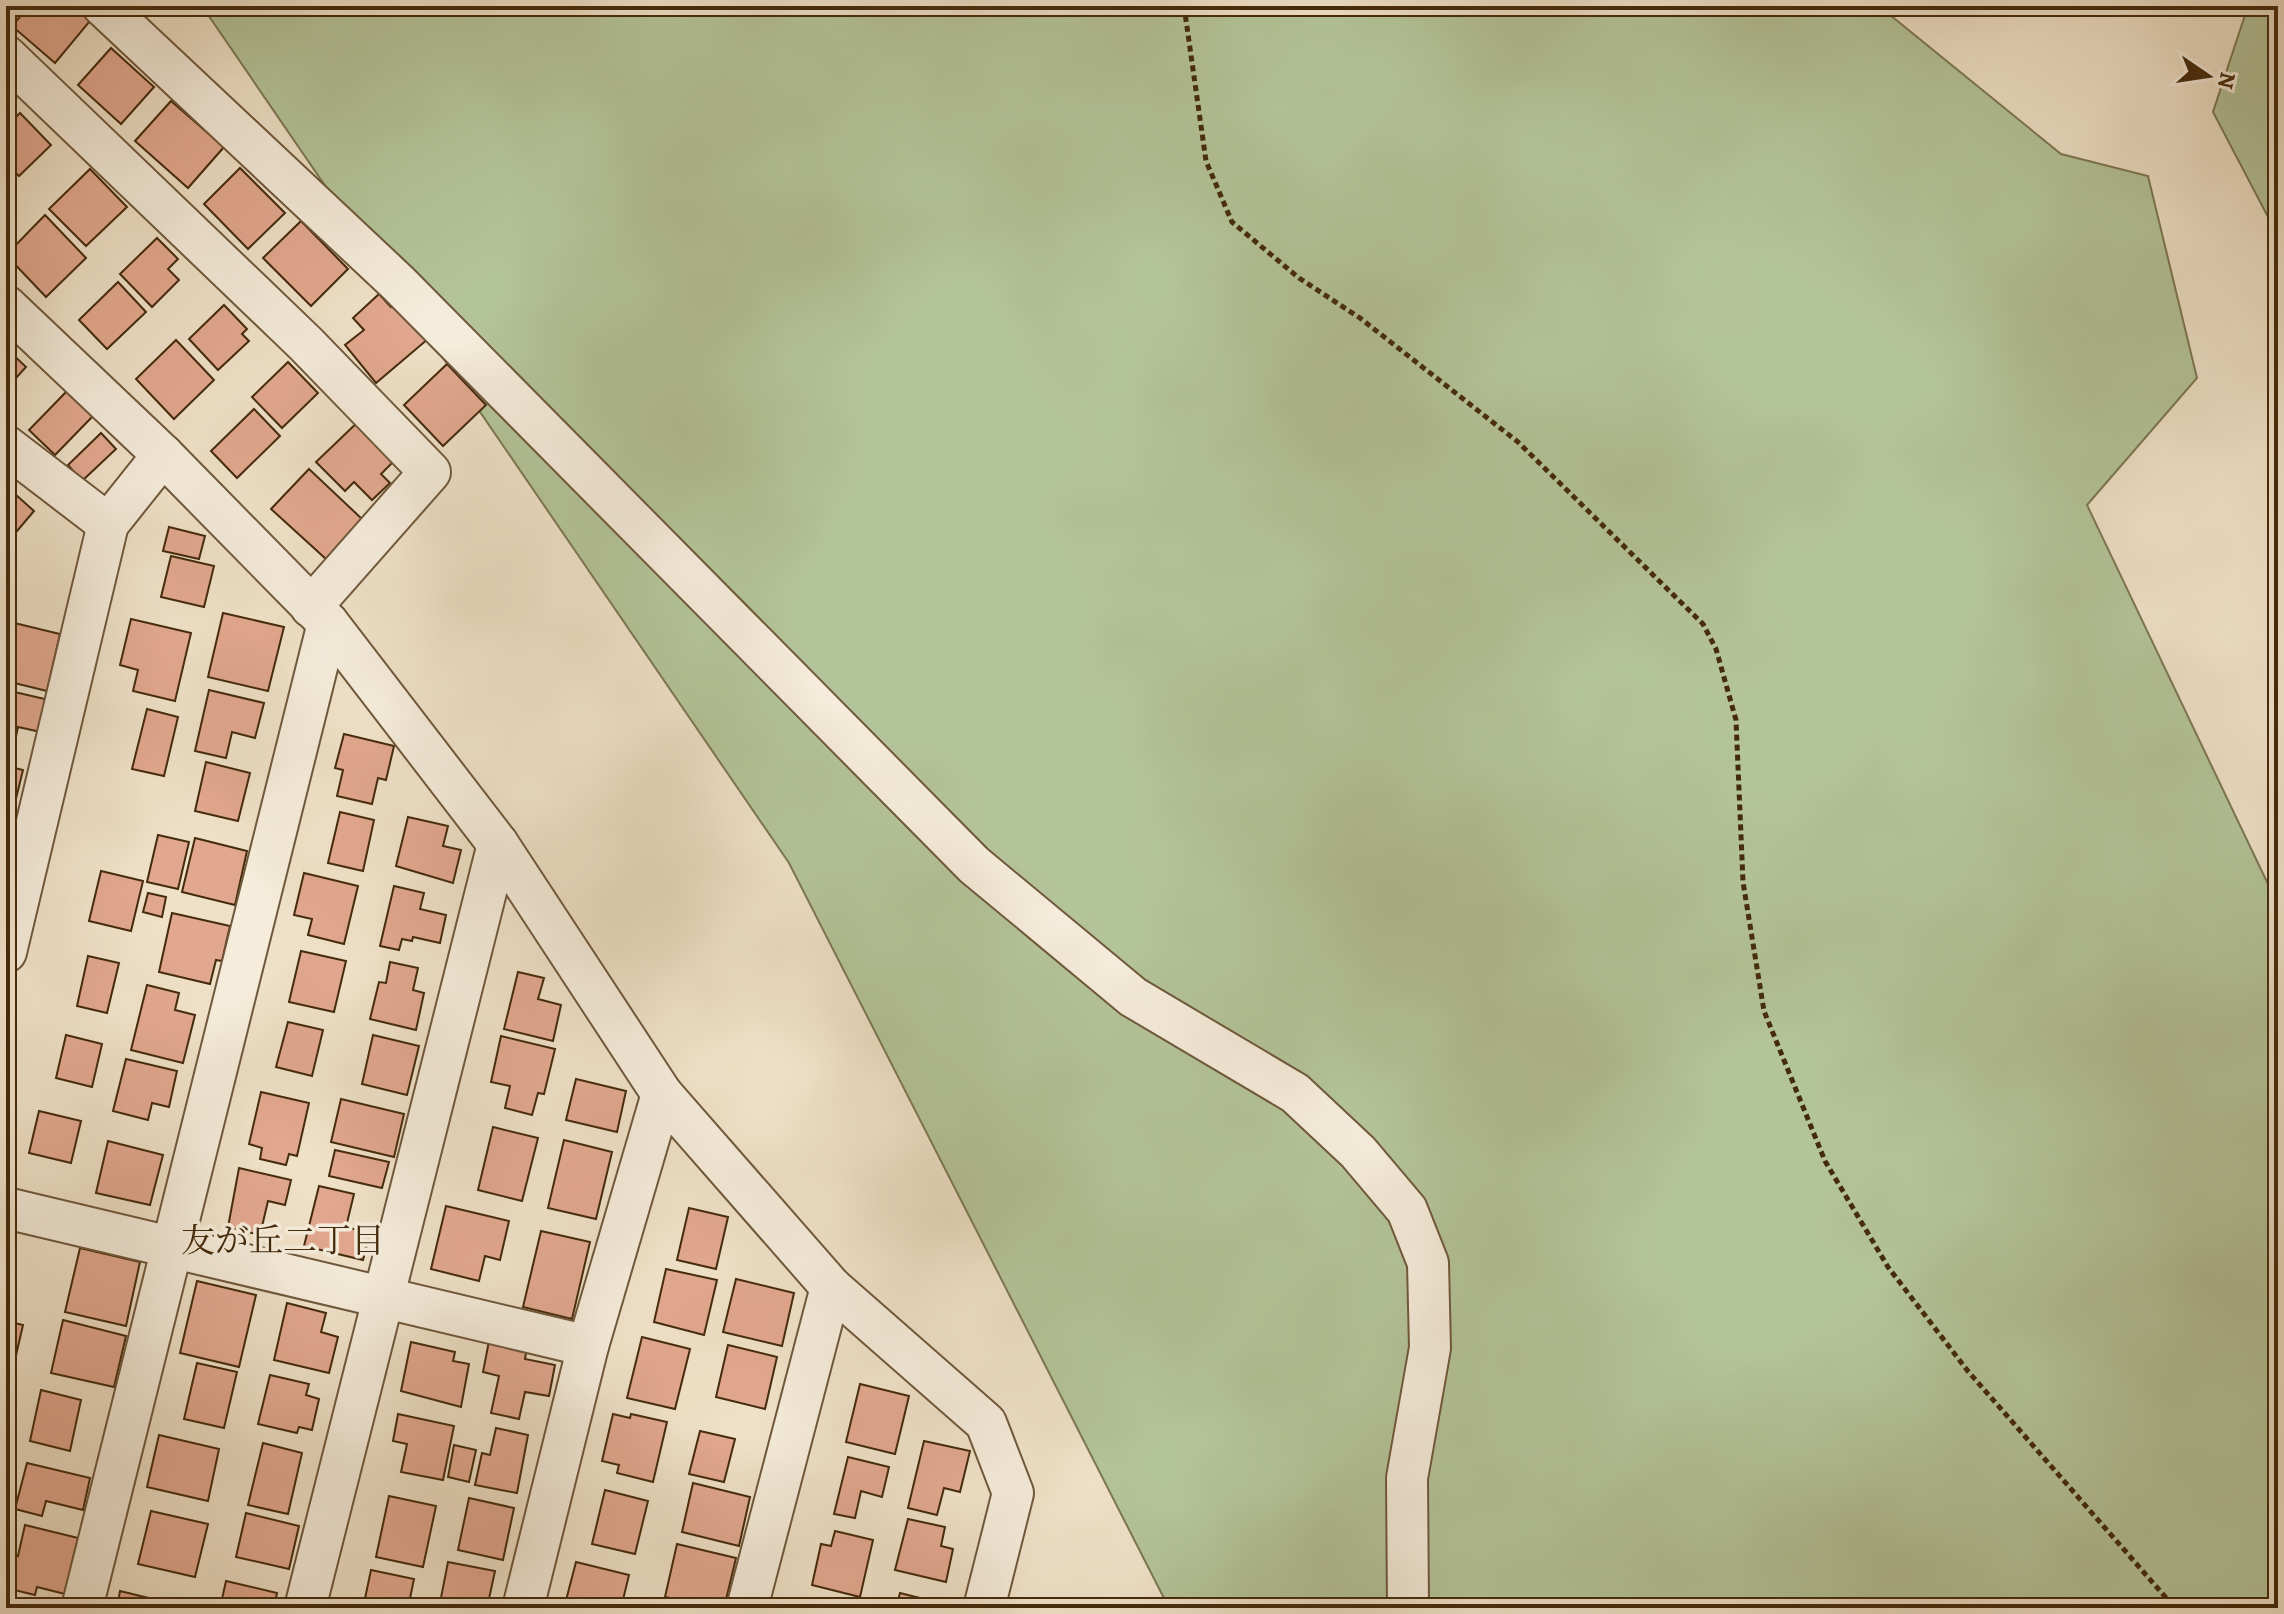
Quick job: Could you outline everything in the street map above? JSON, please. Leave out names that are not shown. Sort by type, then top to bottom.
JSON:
[{"type":"street","points":[[103,6],[398,283],[974,865],[1133,997],[1295,1093],[1358,1152],[1407,1210],[1428,1263],[1430,1348],[1407,1478],[1408,1608]]},
{"type":"street","points":[[6,56],[306,344],[430,472],[319,615],[171,1247],[82,1608]]},
{"type":"street","points":[[6,306],[163,455],[319,615],[498,844],[662,1094],[831,1287],[986,1423],[1013,1493],[984,1608]]},
{"type":"street","points":[[6,446],[108,524]]},
{"type":"street","points":[[6,952],[108,524],[163,455]]},
{"type":"street","points":[[305,1608],[381,1294],[498,844]]},
{"type":"street","points":[[523,1608],[588,1346],[662,1094]]},
{"type":"street","points":[[6,1208],[381,1294],[588,1346]]},
{"type":"street","points":[[747,1608],[831,1287]]},
{"type":"path","points":[[1184,6],[1206,161],[1232,222],[1299,278],[1360,318],[1518,442],[1703,624],[1716,649],[1736,720],[1743,882],[1764,1011],[1825,1161],[1888,1267],[1967,1370],[2175,1608]]},
{"type":"green space","points":[[202,6],[1879,6],[2061,154],[2148,176],[2197,378],[2087,505],[2278,905],[2278,1608],[1169,1608],[789,863]]},
{"type":"green space","points":[[2248,6],[2278,6],[2278,236],[2213,112]]},
{"type":"building","points":[[29,6],[72,6],[90,21],[55,63],[12,26]]},
{"type":"building","points":[[111,48],[154,87],[121,124],[78,85]]},
{"type":"building","points":[[171,101],[224,147],[188,188],[135,141]]},
{"type":"building","points":[[20,113],[51,145],[19,176],[6,163],[6,127]]},
{"type":"building","points":[[240,168],[285,213],[248,249],[204,204]]},
{"type":"building","points":[[90,169],[127,207],[86,246],[49,209]]},
{"type":"building","points":[[45,215],[86,258],[46,297],[6,255]]},
{"type":"building","points":[[301,221],[348,269],[311,306],[263,258]]},
{"type":"building","points":[[157,238],[178,259],[168,269],[179,280],[152,307],[120,274]]},
{"type":"building","points":[[118,282],[146,312],[107,349],[79,320]]},
{"type":"building","points":[[379,294],[391,307],[397,302],[428,339],[376,383],[345,345],[364,330],[353,318]]},
{"type":"building","points":[[224,305],[247,329],[242,334],[249,341],[218,370],[189,339]]},
{"type":"building","points":[[176,340],[214,380],[174,419],[136,379]]},
{"type":"building","points":[[6,348],[26,367],[6,389]]},
{"type":"building","points":[[288,362],[318,393],[282,428],[252,397]]},
{"type":"building","points":[[447,364],[486,405],[443,446],[404,405]]},
{"type":"building","points":[[67,391],[93,416],[55,455],[29,430]]},
{"type":"building","points":[[254,409],[280,436],[237,478],[211,451]]},
{"type":"building","points":[[361,419],[398,457],[381,474],[390,483],[372,500],[354,482],[345,491],[316,462]]},
{"type":"building","points":[[101,433],[116,449],[82,481],[68,465]]},
{"type":"building","points":[[309,469],[362,519],[326,559],[271,509]]},
{"type":"building","points":[[6,486],[34,511],[6,544]]},
{"type":"building","points":[[169,527],[205,536],[199,559],[163,551]]},
{"type":"building","points":[[171,556],[214,566],[204,607],[161,597]]},
{"type":"building","points":[[223,613],[284,627],[268,691],[208,677]]},
{"type":"building","points":[[131,619],[191,633],[175,701],[133,691],[138,670],[120,665]]},
{"type":"building","points":[[6,621],[60,634],[47,691],[6,681]]},
{"type":"building","points":[[6,690],[49,700],[41,732],[18,727],[14,746],[6,745]]},
{"type":"building","points":[[209,690],[264,703],[255,738],[232,732],[226,758],[195,751]]},
{"type":"building","points":[[147,709],[178,717],[164,776],[132,769]]},
{"type":"building","points":[[344,734],[394,746],[386,780],[378,778],[372,804],[337,796],[343,770],[335,768]]},
{"type":"building","points":[[206,762],[250,773],[238,821],[195,811]]},
{"type":"building","points":[[6,766],[23,770],[11,819],[6,818]]},
{"type":"building","points":[[340,812],[374,820],[363,871],[328,863]]},
{"type":"building","points":[[408,817],[448,826],[443,846],[461,850],[453,883],[396,866]]},
{"type":"building","points":[[158,835],[189,842],[178,889],[147,882]]},
{"type":"building","points":[[195,838],[247,851],[235,905],[182,892]]},
{"type":"building","points":[[101,871],[143,881],[131,931],[89,921]]},
{"type":"building","points":[[304,873],[358,886],[344,944],[308,935],[312,919],[294,915]]},
{"type":"building","points":[[394,886],[424,893],[420,909],[446,915],[440,943],[413,937],[412,941],[402,939],[399,950],[380,946]]},
{"type":"building","points":[[148,893],[166,897],[162,917],[143,912]]},
{"type":"building","points":[[172,913],[230,926],[222,961],[216,960],[210,984],[159,972]]},
{"type":"building","points":[[301,951],[346,961],[334,1012],[289,1002]]},
{"type":"building","points":[[88,956],[119,963],[107,1013],[77,1006]]},
{"type":"building","points":[[390,962],[418,968],[413,990],[424,993],[416,1030],[370,1019],[379,982],[386,983]]},
{"type":"building","points":[[518,972],[544,978],[538,999],[561,1005],[553,1041],[504,1029]]},
{"type":"building","points":[[147,985],[179,993],[175,1010],[195,1015],[183,1063],[131,1050]]},
{"type":"building","points":[[288,1022],[323,1030],[312,1076],[276,1067]]},
{"type":"building","points":[[66,1035],[102,1044],[92,1087],[56,1078]]},
{"type":"building","points":[[373,1035],[419,1046],[407,1095],[362,1084]]},
{"type":"building","points":[[501,1036],[555,1049],[544,1094],[538,1093],[532,1115],[505,1108],[510,1086],[491,1082]]},
{"type":"building","points":[[126,1059],[177,1071],[169,1107],[152,1103],[148,1120],[113,1111]]},
{"type":"building","points":[[576,1079],[626,1091],[617,1132],[566,1120]]},
{"type":"building","points":[[261,1092],[309,1103],[297,1156],[289,1154],[286,1165],[260,1159],[262,1148],[249,1144]]},
{"type":"building","points":[[341,1099],[404,1114],[394,1157],[331,1142]]},
{"type":"building","points":[[39,1111],[81,1121],[71,1163],[29,1153]]},
{"type":"building","points":[[493,1127],[538,1138],[522,1201],[478,1190]]},
{"type":"building","points":[[564,1140],[612,1152],[596,1219],[548,1208]]},
{"type":"building","points":[[108,1141],[163,1155],[150,1205],[96,1193]]},
{"type":"building","points":[[335,1150],[389,1162],[382,1188],[329,1176]]},
{"type":"building","points":[[239,1168],[291,1180],[285,1205],[268,1201],[260,1235],[228,1227]]},
{"type":"building","points":[[319,1186],[354,1194],[346,1227],[370,1233],[363,1260],[304,1246]]},
{"type":"building","points":[[446,1206],[509,1221],[500,1260],[485,1256],[479,1281],[431,1269]]},
{"type":"building","points":[[689,1208],[728,1217],[716,1269],[677,1260]]},
{"type":"building","points":[[541,1231],[590,1242],[572,1319],[523,1307]]},
{"type":"building","points":[[80,1248],[140,1262],[126,1326],[65,1312]]},
{"type":"building","points":[[666,1269],[717,1280],[704,1335],[654,1322]]},
{"type":"building","points":[[736,1279],[794,1293],[782,1346],[723,1332]]},
{"type":"building","points":[[197,1281],[256,1295],[239,1367],[180,1353]]},
{"type":"building","points":[[287,1303],[326,1313],[321,1332],[338,1337],[329,1373],[274,1360]]},
{"type":"building","points":[[63,1320],[126,1336],[114,1387],[51,1373]]},
{"type":"building","points":[[6,1321],[23,1325],[9,1386],[6,1385]]},
{"type":"building","points":[[642,1337],[690,1349],[675,1409],[627,1398]]},
{"type":"building","points":[[489,1341],[527,1348],[525,1359],[555,1365],[549,1396],[525,1392],[519,1419],[491,1413],[499,1376],[483,1372]]},
{"type":"building","points":[[411,1342],[455,1352],[453,1361],[469,1364],[461,1407],[401,1391]]},
{"type":"building","points":[[728,1345],[777,1357],[765,1409],[716,1397]]},
{"type":"building","points":[[197,1363],[237,1372],[224,1428],[184,1419]]},
{"type":"building","points":[[270,1375],[309,1384],[306,1395],[319,1399],[312,1430],[299,1427],[297,1433],[258,1424]]},
{"type":"building","points":[[860,1384],[909,1396],[895,1454],[846,1442]]},
{"type":"building","points":[[41,1390],[81,1400],[70,1451],[30,1441]]},
{"type":"building","points":[[398,1414],[454,1426],[443,1480],[401,1472],[407,1444],[393,1441]]},
{"type":"building","points":[[613,1414],[630,1418],[631,1414],[667,1422],[653,1482],[617,1473],[619,1465],[602,1461]]},
{"type":"building","points":[[496,1428],[528,1435],[517,1493],[475,1485],[482,1453],[490,1455]]},
{"type":"building","points":[[700,1431],[735,1439],[724,1482],[689,1474]]},
{"type":"building","points":[[159,1435],[219,1449],[208,1501],[147,1487]]},
{"type":"building","points":[[924,1441],[970,1451],[960,1492],[944,1488],[937,1515],[908,1508]]},
{"type":"building","points":[[263,1443],[302,1453],[288,1514],[248,1505]]},
{"type":"building","points":[[454,1445],[476,1450],[469,1482],[448,1477]]},
{"type":"building","points":[[848,1457],[889,1467],[882,1497],[861,1491],[855,1518],[834,1514]]},
{"type":"building","points":[[27,1463],[90,1478],[83,1510],[46,1501],[42,1516],[15,1509]]},
{"type":"building","points":[[693,1483],[750,1497],[739,1546],[682,1532]]},
{"type":"building","points":[[605,1490],[648,1501],[635,1554],[592,1544]]},
{"type":"building","points":[[389,1496],[436,1506],[423,1567],[376,1557]]},
{"type":"building","points":[[469,1498],[514,1508],[503,1560],[458,1550]]},
{"type":"building","points":[[151,1511],[208,1524],[195,1577],[138,1564]]},
{"type":"building","points":[[246,1513],[299,1526],[289,1569],[236,1557]]},
{"type":"building","points":[[908,1519],[945,1527],[941,1546],[953,1549],[946,1582],[895,1570]]},
{"type":"building","points":[[25,1525],[78,1538],[65,1594],[37,1587],[35,1595],[6,1588],[9,1554],[18,1556]]},
{"type":"building","points":[[835,1531],[873,1540],[860,1597],[812,1585],[821,1544],[831,1546]]},
{"type":"building","points":[[677,1544],[736,1558],[724,1608],[665,1597]]},
{"type":"building","points":[[448,1562],[495,1571],[487,1608],[439,1608]]},
{"type":"building","points":[[576,1562],[629,1575],[621,1608],[564,1608]]},
{"type":"building","points":[[371,1570],[414,1579],[408,1608],[363,1608]]},
{"type":"building","points":[[226,1581],[277,1593],[274,1608],[220,1608]]},
{"type":"building","points":[[120,1591],[165,1602],[163,1608],[117,1608]]},
{"type":"building","points":[[900,1593],[940,1603],[939,1608],[896,1608]]},
{"type":"building","points":[[6,1597],[38,1604],[37,1608],[6,1608]]},
{"type":"district","name":"友が丘二丁目","points":[[283,1240]]}]
